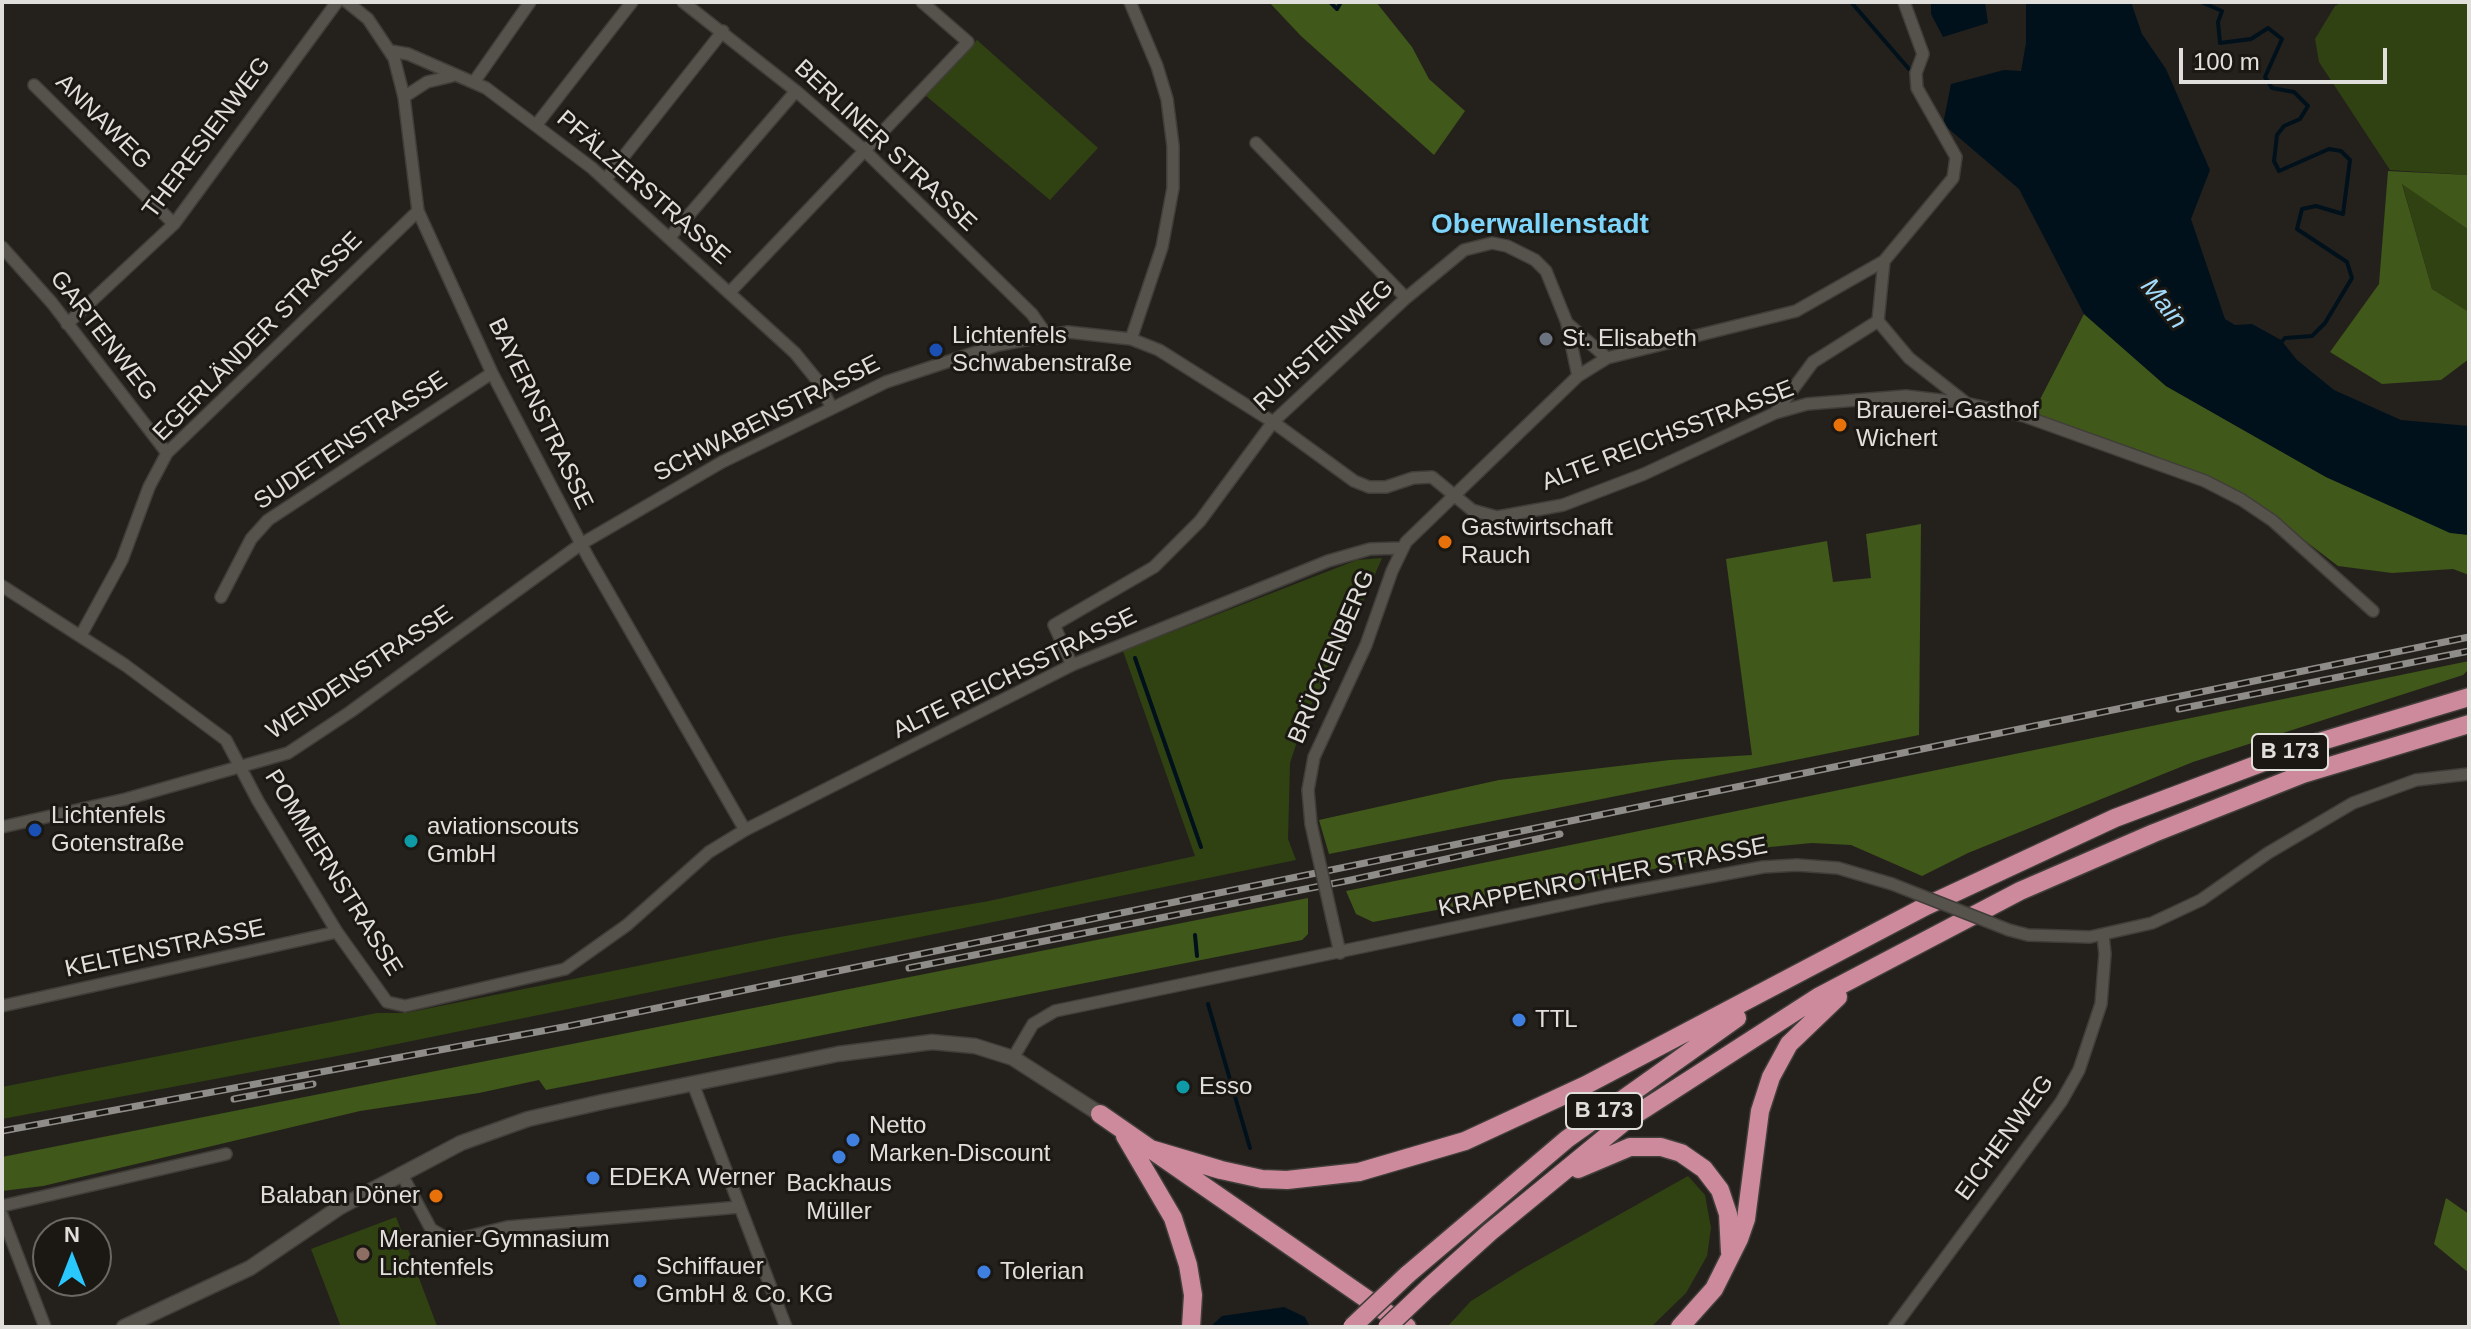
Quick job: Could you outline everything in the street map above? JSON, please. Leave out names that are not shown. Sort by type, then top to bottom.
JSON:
[{"type":"highway","name":"B 173","points":[[1352,1327],[1407,1275],[1567,1139],[1638,1086],[1817,966],[1926,906],[2115,818],[2309,745],[2469,697]]},
{"type":"highway","name":"B 173","points":[[1387,1327],[1544,1187],[1624,1122],[1734,1049],[1899,953],[2020,891],[2232,801],[2303,774],[2469,724]]},
{"type":"highway","points":[[1680,1327],[1714,1289],[1746,1219],[1760,1111],[1771,1077],[1789,1044],[1823,1008],[1899,953]]},
{"type":"highway","points":[[1147,1148],[1262,1179],[1333,1177],[1385,1167],[1465,1141],[1517,1119],[1817,966]]},
{"type":"highway","points":[[1100,1114],[1407,1327]]},
{"type":"highway","points":[[1119,1127],[1173,1218],[1188,1265],[1193,1295],[1191,1327]]},
{"type":"highway","points":[[1544,1187],[1604,1156],[1630,1147],[1661,1147],[1681,1153],[1704,1169],[1720,1190],[1728,1214],[1729,1260]]},
{"type":"street","name":"THERESIENWEG","points":[[67,324],[174,224],[337,2]]},
{"type":"street","name":"BAYERNSTRASSE","points":[[347,2],[368,19],[391,51],[404,97],[418,211],[492,373],[581,544],[745,830]]},
{"type":"street","points":[[474,82],[530,2]]},
{"type":"street","points":[[537,124],[632,2]]},
{"type":"street","name":"BERLINER STRASSE","points":[[683,2],[723,31],[864,150],[1032,314],[1046,334]]},
{"type":"street","points":[[729,293],[968,42],[922,2]]},
{"type":"street","points":[[1130,2],[1157,66],[1167,99],[1173,146],[1173,188],[1162,247],[1131,339]]},
{"type":"street","points":[[1904,2],[1923,54],[1916,73],[1917,88],[1956,157],[1953,178],[1884,261],[1878,321],[1909,358],[1965,403]]},
{"type":"street","points":[[605,180],[723,31]]},
{"type":"street","name":"PFÄLZERSTRASSE","points":[[391,51],[408,54],[452,76],[474,82],[537,124],[605,180],[795,353],[817,380],[831,406]]},
{"type":"street","points":[[404,97],[427,82],[452,76]]},
{"type":"street","name":"ANNAWEG","points":[[34,85],[174,224]]},
{"type":"street","points":[[669,238],[796,91]]},
{"type":"street","points":[[1256,143],[1406,298]]},
{"type":"street","name":"EGERLÄNDER STRASSE","points":[[81,635],[122,560],[149,487],[167,453],[418,211]]},
{"type":"street","name":"RUHSTEINWEG","points":[[1072,665],[1054,625],[1154,567],[1200,521],[1273,422],[1406,298],[1464,250],[1492,243],[1524,252],[1546,271],[1567,323]]},
{"type":"street","name":"GARTENWEG","points":[[2,247],[67,324],[167,453]]},
{"type":"street","name":"BRÜCKENBERG","points":[[1340,953],[1311,824],[1308,790],[1314,757],[1366,645],[1401,548],[1578,376],[1607,358],[1796,311],[1884,261]]},
{"type":"street","points":[[1775,413],[1813,362],[1878,321]]},
{"type":"street","points":[[1567,323],[1607,358]]},
{"type":"street","points":[[1567,323],[1578,376]]},
{"type":"street","name":"SCHWABENSTRASSE","points":[[581,544],[722,462],[831,406],[945,360],[1046,334],[1088,331],[1131,339],[1193,369],[1354,481],[1369,487],[1386,487],[1413,478],[1432,477],[1456,494]]},
{"type":"street","name":"SUDETENSTRASSE","points":[[221,597],[251,539],[268,520],[492,373]]},
{"type":"street","name":"ALTE REICHSSTRASSE","points":[[1456,494],[1472,510],[1497,517],[1563,505],[1644,474],[1775,413],[1807,404],[1851,398],[1906,396],[1965,403],[2024,416],[2205,481],[2273,521],[2373,611]]},
{"type":"street","name":"WENDENSTRASSE","points":[[2,827],[288,753],[350,712],[581,544]]},
{"type":"street","name":"ALTE REICHSSTRASSE","points":[[387,1002],[405,1006],[542,977],[565,969],[627,925],[709,852],[745,830],[933,739],[1072,665],[1328,561],[1370,549],[1401,548]]},
{"type":"street","name":"POMMERNSTRASSE","points":[[2,586],[81,635],[219,734],[242,767],[264,812],[337,932],[387,1002]]},
{"type":"street","name":"KRAPPENROTHER STRASSE","points":[[1013,1058],[1033,1024],[1047,1013],[1538,909],[1763,867],[1797,865],[1838,868],[1892,884],[2009,930],[2055,937],[2103,935],[2173,915],[2353,803],[2416,780],[2469,774]]},
{"type":"street","name":"KELTENSTRASSE","points":[[2,1006],[337,932]]},
{"type":"street","name":"EICHENWEG","points":[[1894,1327],[2061,1102],[2092,1037],[2101,1004],[2105,954],[2103,935]]},
{"type":"street","points":[[124,1327],[250,1268],[340,1207],[401,1173],[461,1143],[528,1119],[769,1067],[893,1045],[932,1042],[975,1046],[1013,1058],[1100,1114]]},
{"type":"street","points":[[693,1084],[786,1327]]},
{"type":"street","points":[[2,1206],[226,1154]]},
{"type":"street","points":[[401,1173],[431,1229],[446,1238],[462,1238],[507,1227],[740,1207]]},
{"type":"street","points":[[2,1215],[45,1327]]},
{"type":"green space","points":[[1269,2],[1376,2],[1412,47],[1429,79],[1465,111],[1434,155],[1301,36]]},
{"type":"green space","points":[[2343,2],[2469,2],[2469,175],[2390,170],[2319,62],[2315,39],[2335,6]]},
{"type":"green space","points":[[977,40],[1098,148],[1050,200],[925,95]]},
{"type":"green space","points":[[2388,171],[2469,175],[2469,230],[2402,184],[2432,289],[2469,312],[2469,359],[2441,380],[2382,384],[2330,352],[2379,284]]},
{"type":"green space","points":[[2402,183],[2469,230],[2469,312],[2432,289]]},
{"type":"green space","points":[[2084,314],[2166,386],[2326,477],[2450,532],[2469,535],[2469,575],[2453,569],[2392,573],[2338,566],[2244,494],[2150,454],[2033,413]]},
{"type":"green space","points":[[1921,524],[1919,735],[1329,854],[1319,820],[1499,780],[1670,760],[1752,755],[1726,559],[1827,541],[1833,582],[1871,578],[1866,534]]},
{"type":"green space","points":[[1382,558],[1347,639],[1306,714],[1290,763],[1288,839],[1296,860],[353,1053],[2,1119],[2,1087],[377,1013],[406,1013],[780,937],[989,901],[1195,856],[1123,651],[1357,560]]},
{"type":"green space","points":[[2469,661],[2469,669],[2463,675],[2193,762],[1968,853],[1922,876],[1851,845],[1812,843],[1770,847],[1373,922],[1356,914],[1346,891]]},
{"type":"green space","points":[[1308,898],[1308,934],[1302,940],[546,1090],[539,1080],[479,1093],[360,1111],[43,1186],[2,1191],[2,1157]]},
{"type":"green space","points":[[1688,1176],[1705,1195],[1711,1228],[1707,1256],[1686,1293],[1651,1327],[1448,1326],[1471,1301]]},
{"type":"green space","points":[[2446,1198],[2469,1214],[2469,1273],[2434,1244]]},
{"type":"green space","points":[[396,1217],[437,1326],[341,1327],[311,1249]]},
{"type":"water","points":[[1931,2],[1985,2],[1988,23],[1943,37],[1931,14]]},
{"type":"water","name":"Main","points":[[2026,2],[2131,2],[2142,34],[2166,69],[2210,170],[2191,219],[2225,319],[2235,325],[2252,324],[2281,340],[2297,360],[2334,390],[2401,420],[2469,426],[2469,535],[2450,533],[2326,477],[2166,386],[2084,314],[2019,189],[1943,124],[1951,84],[2004,70],[2021,71],[2026,43]]},
{"type":"water","points":[[1284,1307],[1305,1317],[1309,1325],[1210,1327],[1222,1316]]},
{"type":"waterway","points":[[1330,2],[1337,9],[1341,2]]},
{"type":"waterway","points":[[1851,2],[1909,69]]},
{"type":"waterway","points":[[2201,2],[2222,11],[2218,22],[2220,43],[2251,39],[2268,28],[2282,39],[2265,77],[2272,88],[2294,92],[2308,106],[2300,119],[2284,126],[2277,135],[2274,161],[2279,171],[2329,149],[2341,151],[2350,160],[2343,214],[2316,206],[2302,209],[2297,229],[2347,262],[2352,278],[2325,323],[2312,336],[2285,338],[2279,345]]},
{"type":"waterway","points":[[1135,658],[1201,847]]},
{"type":"waterway","points":[[1195,935],[1197,956]]},
{"type":"waterway","points":[[1208,1004],[1250,1148]]},
{"type":"railway","points":[[2,1131],[569,1026],[2469,637]]},
{"type":"railway","points":[[2179,709],[2469,651]]},
{"type":"railway","points":[[909,968],[1351,880],[1560,834]]},
{"type":"railway","points":[[234,1099],[313,1084]]},
{"type":"place","name":"St. Elisabeth","points":[[1546,339]]},
{"type":"place","name":"Lichtenfels Schwabenstraße","points":[[936,350]]},
{"type":"place","name":"Brauerei-Gasthof Wichert","points":[[1840,425]]},
{"type":"place","name":"Gastwirtschaft Rauch","points":[[1445,542]]},
{"type":"place","name":"Lichtenfels Gotenstraße","points":[[35,830]]},
{"type":"place","name":"aviationscouts GmbH","points":[[411,841]]},
{"type":"place","name":"TTL","points":[[1519,1020]]},
{"type":"place","name":"Esso","points":[[1183,1087]]},
{"type":"place","name":"Netto Marken-Discount","points":[[853,1140]]},
{"type":"place","name":"Backhaus Müller","points":[[839,1157]]},
{"type":"place","name":"EDEKA Werner","points":[[593,1178]]},
{"type":"place","name":"Balaban Döner","points":[[436,1196]]},
{"type":"place","name":"Meranier-Gymnasium Lichtenfels","points":[[363,1254]]},
{"type":"place","name":"Tolerian","points":[[984,1272]]},
{"type":"place","name":"Schiffauer GmbH & Co. KG","points":[[640,1281]]},
{"type":"district","name":"Oberwallenstadt","points":[[1540,225]]}]
